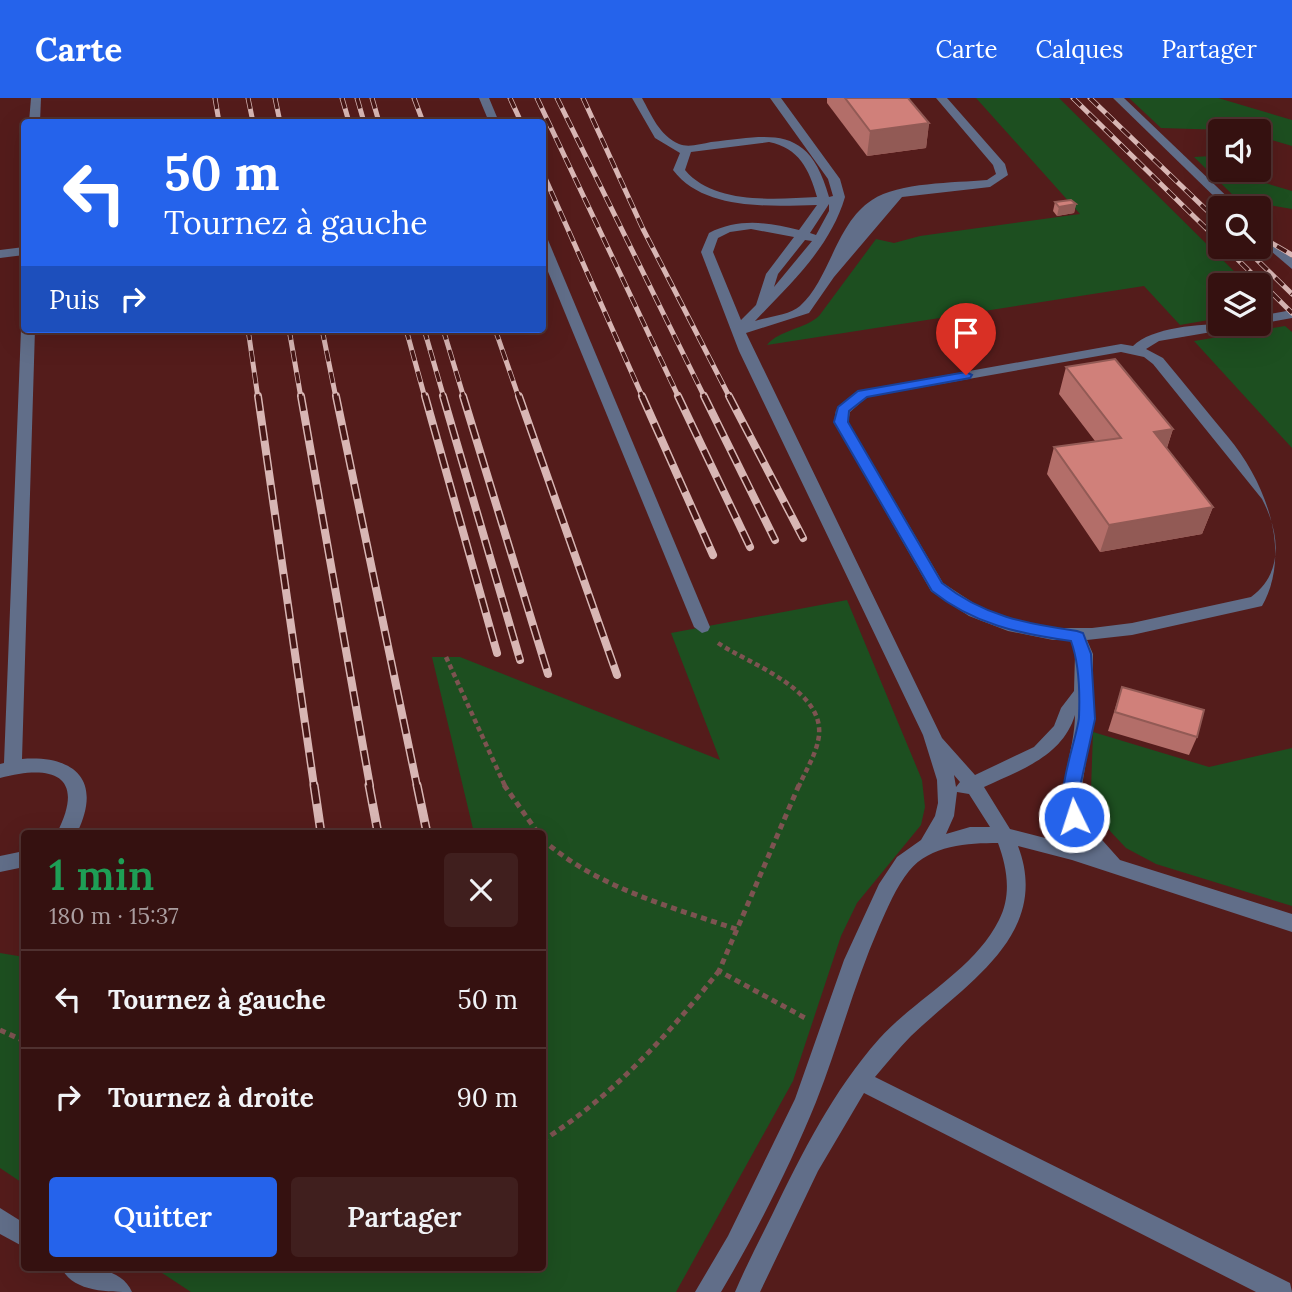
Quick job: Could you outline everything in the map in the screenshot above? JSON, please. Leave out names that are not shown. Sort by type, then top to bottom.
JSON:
[{"type":"street","points":[[35,119],[36,98]]},
{"type":"street","points":[[484,98],[493,119]]},
{"type":"street","points":[[637,98],[661,140],[683,149],[769,139],[790,143],[797,148],[818,178],[824,201],[821,210],[772,274],[762,306]]},
{"type":"street","points":[[738,331],[791,279],[839,200],[834,179],[775,98]]},
{"type":"street","points":[[738,331],[804,310],[872,206],[882,199],[990,183],[1002,175],[999,164],[941,98]]},
{"type":"street","points":[[1118,98],[1220,196]]},
{"type":"street","points":[[683,149],[686,153],[679,170],[682,177],[702,190],[771,202],[839,200]]},
{"type":"street","points":[[707,1292],[736,1244],[805,1101],[854,960],[886,890],[904,863],[928,846],[946,820],[949,800],[950,789],[932,735],[738,331],[707,251],[708,245],[722,231],[745,225],[817,239]]},
{"type":"street","points":[[1271,245],[1292,265]]},
{"type":"street","points":[[546,250],[702,627]]},
{"type":"street","points":[[0,254],[21,251]]},
{"type":"street","points":[[1271,318],[1292,314]]},
{"type":"street","points":[[1137,350],[1147,340],[1208,328]]},
{"type":"street","points":[[28,333],[6,769],[33,764],[53,766],[68,774],[78,786],[81,801],[78,817],[69,830]]},
{"type":"street","points":[[1121,348],[1137,350],[1158,361],[1269,496],[1280,515],[1286,558],[1283,579],[1270,595],[1256,602],[1077,637],[1016,628],[960,605],[937,587],[841,422],[843,410],[863,394],[1121,348]]},
{"type":"street","points":[[1077,637],[1084,654],[1083,692],[1087,719],[1070,796],[1074,817],[1089,841],[1118,867]]},
{"type":"street","points":[[949,800],[1040,752],[1062,729],[1067,713],[1083,692]]},
{"type":"street","points":[[747,1292],[833,1121],[860,1080],[889,1044],[994,946],[1011,919],[1017,900],[1017,874],[1004,835],[973,785],[932,735]]},
{"type":"street","points":[[928,846],[970,835],[1004,835],[1118,867],[1292,923]]},
{"type":"street","points":[[0,864],[21,860]]},
{"type":"street","points":[[860,1080],[1282,1292]]},
{"type":"street","points":[[0,1220],[21,1234]]},
{"type":"street","points":[[76,1271],[105,1292]]},
{"type":"street","points":[[79,1271],[120,1292]]},
{"type":"path","points":[[546,1139],[576,1121],[677,1025],[719,971],[739,930],[819,739],[819,722],[812,704],[798,688],[727,649],[702,627]]},
{"type":"path","points":[[446,657],[506,789],[536,830]]},
{"type":"path","points":[[546,842],[576,864],[617,886],[739,930]]},
{"type":"path","points":[[719,971],[829,1032]]},
{"type":"path","points":[[0,1030],[21,1040]]},
{"type":"shaded area","points":[[0,98],[1292,98],[1292,1292],[0,1292]]},
{"type":"green space","points":[[976,98],[1059,98],[1208,245],[1208,259],[1222,259],[1236,273],[1208,273],[1208,320],[1180,325],[1144,286],[767,345],[778,336],[819,316],[876,239],[894,243],[920,236],[1080,214]]},
{"type":"green space","points":[[1129,98],[1218,98],[1292,120],[1292,146],[1271,140],[1271,119],[1208,119],[1208,129],[1161,128]]},
{"type":"green space","points":[[1208,156],[1208,171],[1194,157]]},
{"type":"green space","points":[[1220,182],[1262,182],[1292,191],[1292,209],[1271,206],[1271,196],[1234,196]]},
{"type":"green space","points":[[1285,326],[1292,332],[1292,448],[1194,341],[1224,336],[1271,336],[1271,328]]},
{"type":"green space","points":[[847,600],[922,780],[925,807],[921,825],[857,903],[841,936],[793,1081],[676,1292],[191,1292],[159,1271],[546,1271],[546,830],[473,830],[432,657],[460,657],[720,760],[671,633]]},
{"type":"green space","points":[[1093,732],[1209,767],[1292,748],[1292,906],[1156,864],[1126,848],[1110,831],[1091,790]]},
{"type":"green space","points":[[0,953],[21,956],[21,1182],[0,1168]]},
{"type":"building","points":[[845,98],[908,98],[929,123],[870,131]]},
{"type":"building","points":[[1071,200],[1076,204],[1059,207],[1055,202]]},
{"type":"building","points":[[1115,359],[1173,429],[1154,432],[1213,507],[1109,525],[1054,447],[1121,438],[1066,367]]},
{"type":"building","points":[[1122,687],[1204,710],[1197,737],[1115,712]]},
{"type":"railway","points":[[215,98],[218,119]]},
{"type":"railway","points":[[248,98],[252,119]]},
{"type":"railway","points":[[275,98],[279,119]]},
{"type":"railway","points":[[342,98],[348,119]]},
{"type":"railway","points":[[357,98],[363,119]]},
{"type":"railway","points":[[372,98],[378,119]]},
{"type":"railway","points":[[414,98],[422,119]]},
{"type":"railway","points":[[510,98],[520,119]]},
{"type":"railway","points":[[537,98],[679,398]]},
{"type":"railway","points":[[557,98],[705,398]]},
{"type":"railway","points":[[583,98],[643,229],[730,398]]},
{"type":"railway","points":[[1073,98],[1208,230]]},
{"type":"railway","points":[[1090,98],[1208,211]]},
{"type":"railway","points":[[546,180],[643,398]]},
{"type":"railway","points":[[1271,243],[1292,255]]},
{"type":"railway","points":[[1237,259],[1292,313]]},
{"type":"railway","points":[[1256,259],[1292,294]]},
{"type":"railway","points":[[249,333],[258,398]]},
{"type":"railway","points":[[290,333],[301,398]]},
{"type":"railway","points":[[323,333],[336,398]]},
{"type":"railway","points":[[407,333],[425,398]]},
{"type":"railway","points":[[425,333],[444,398]]},
{"type":"railway","points":[[444,333],[464,398]]},
{"type":"railway","points":[[496,333],[519,398]]},
{"type":"railway","points":[[258,396],[314,786]]},
{"type":"railway","points":[[301,396],[370,786]]},
{"type":"railway","points":[[336,396],[417,786]]},
{"type":"railway","points":[[425,396],[497,653]]},
{"type":"railway","points":[[443,396],[520,660]]},
{"type":"railway","points":[[463,396],[548,674]]},
{"type":"railway","points":[[519,396],[617,675]]},
{"type":"railway","points":[[642,396],[713,555]]},
{"type":"railway","points":[[678,396],[750,547]]},
{"type":"railway","points":[[704,396],[775,540]]},
{"type":"railway","points":[[729,396],[803,538]]},
{"type":"railway","points":[[314,785],[321,830]]},
{"type":"railway","points":[[369,785],[377,830]]},
{"type":"railway","points":[[417,785],[426,830]]},
{"type":"route","points":[[966,375],[863,394],[849,402],[843,410],[841,422],[937,587],[960,605],[1016,628],[1077,637],[1084,654],[1083,692],[1087,719],[1073,768],[1070,796],[1074,817]]}]
